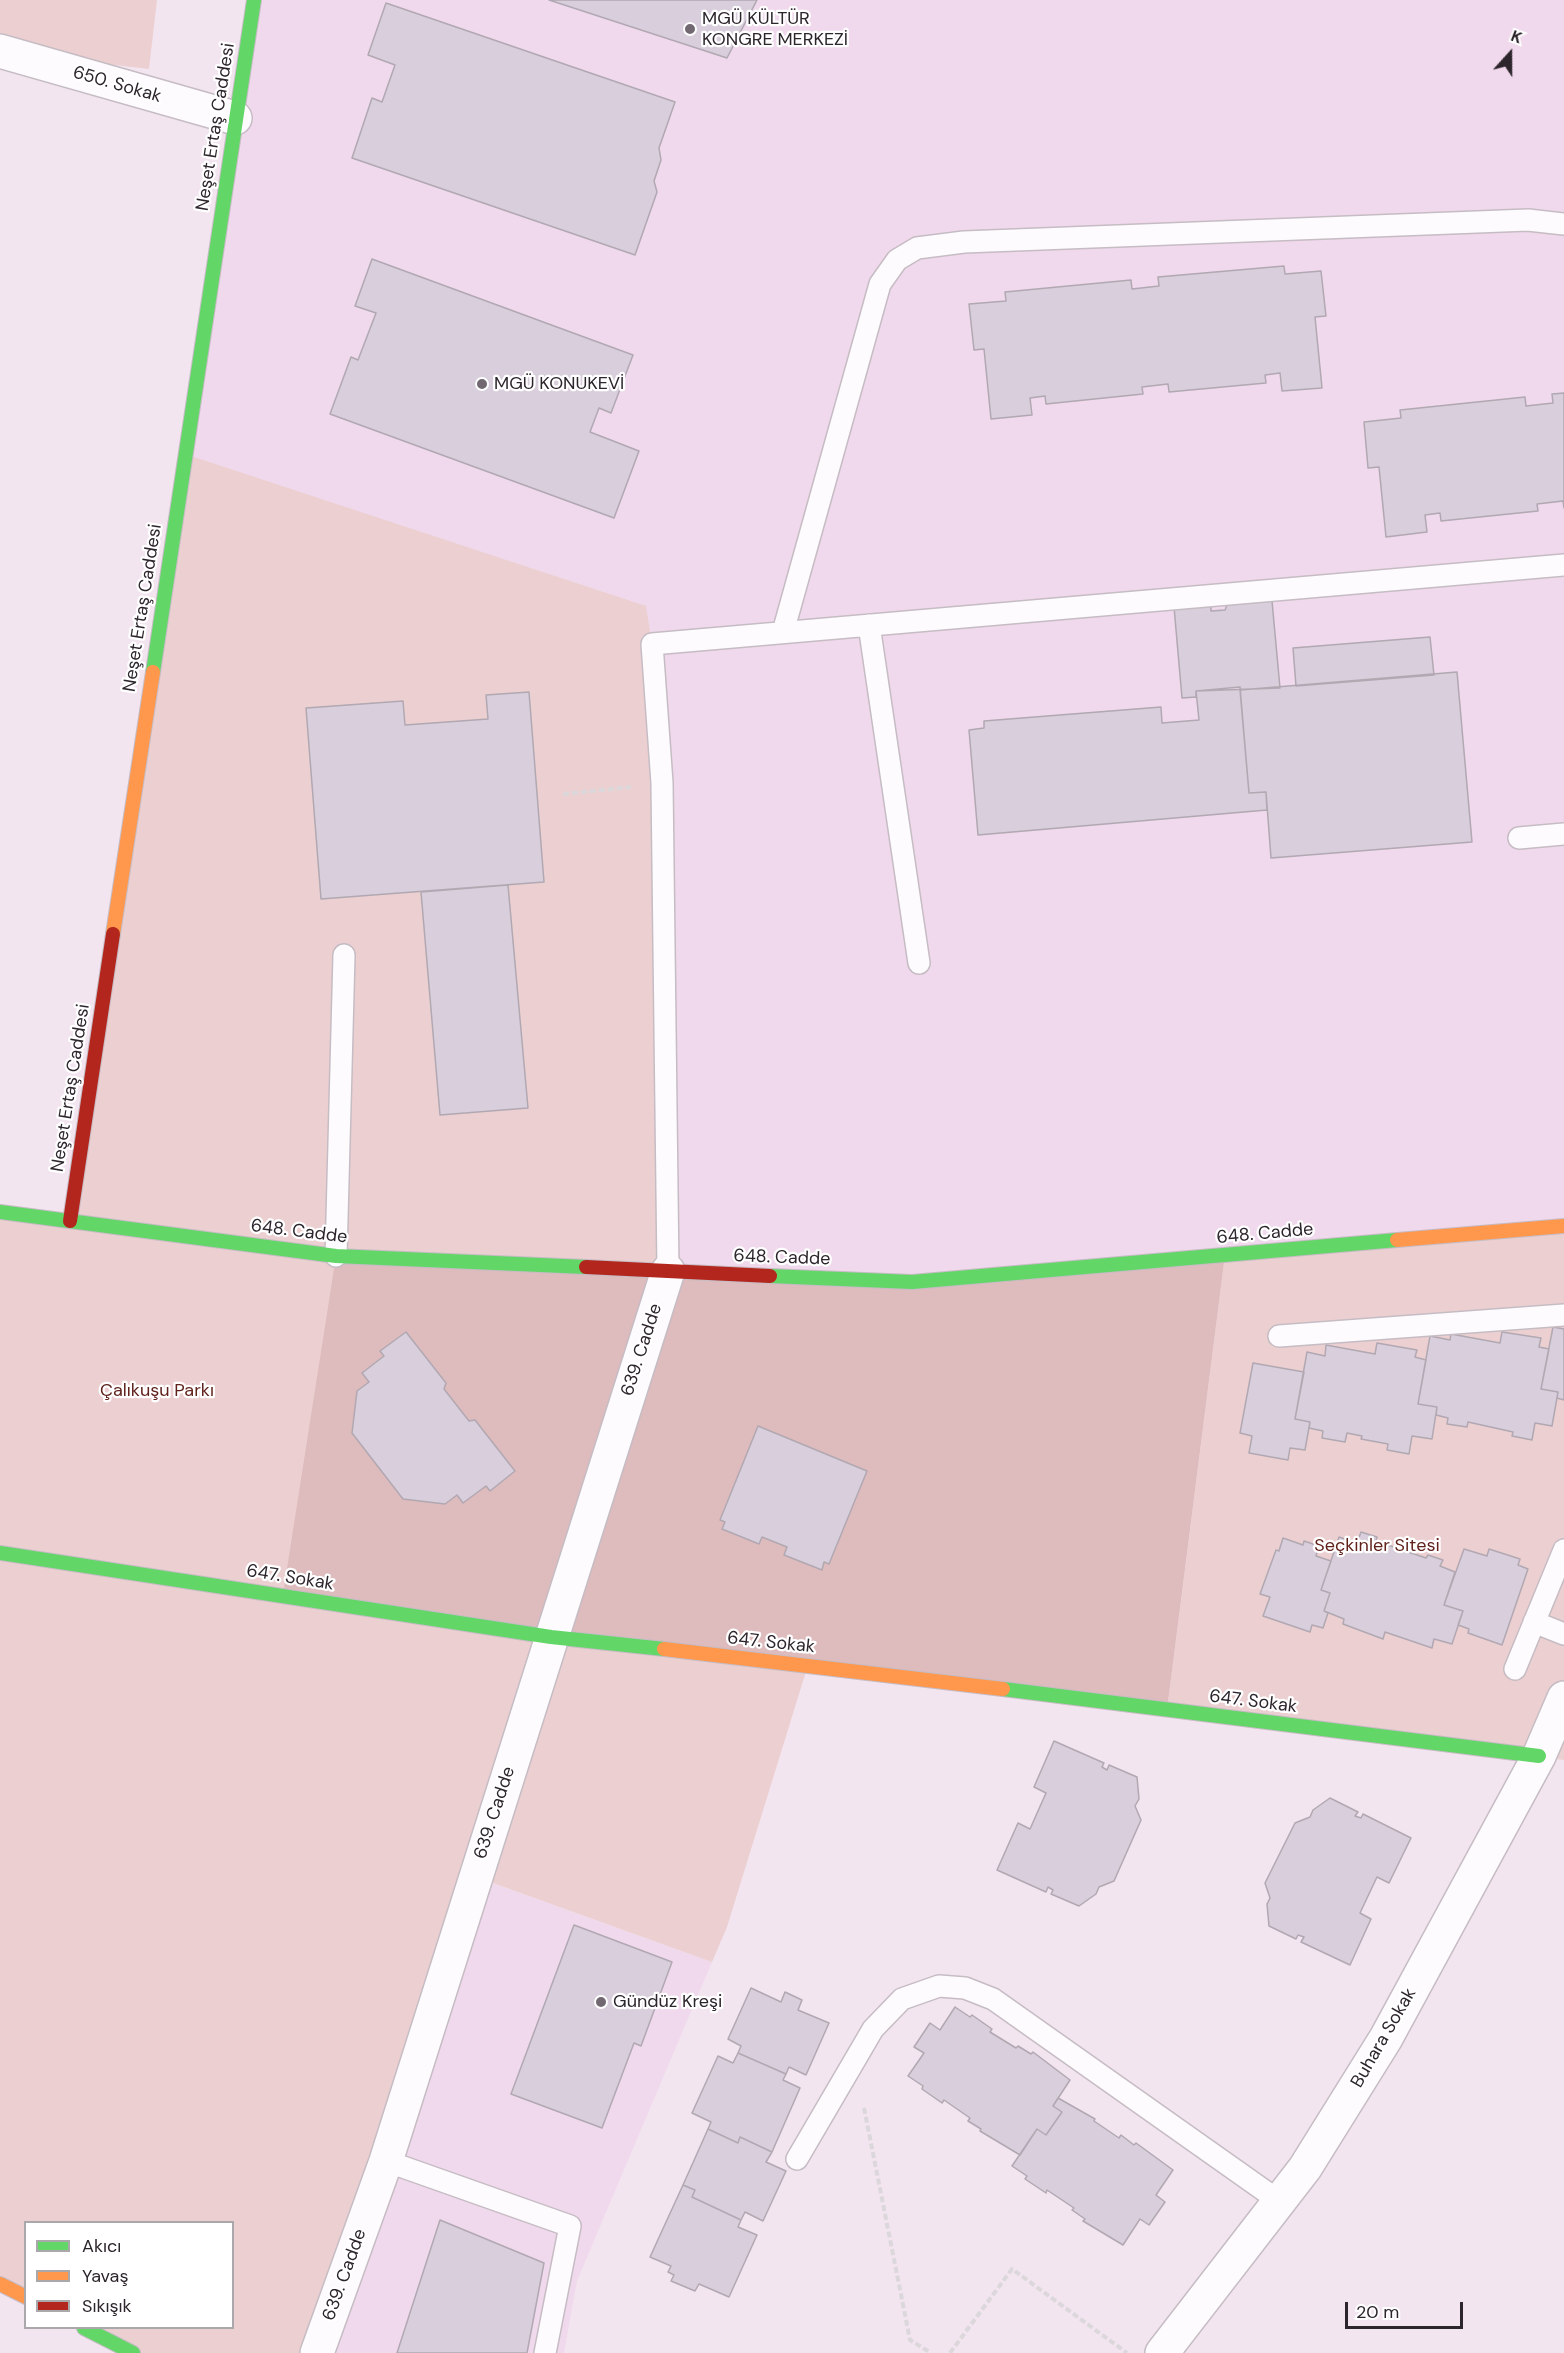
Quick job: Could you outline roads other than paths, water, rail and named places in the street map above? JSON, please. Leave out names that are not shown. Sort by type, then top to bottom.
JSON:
[{"type":"street","name":"Neşet Ertaş Caddesi","points":[[70,1221],[254,0]]},
{"type":"street","name":"650. Sokak","points":[[0,51],[235,118]]},
{"type":"street","name":"648. Cadde","points":[[0,1212],[336,1256],[912,1282],[1564,1226]]},
{"type":"street","name":"639. Cadde","points":[[317,2353],[386,2161],[668,1271]]},
{"type":"street","name":"647. Sokak","points":[[0,1553],[551,1637],[828,1668],[1539,1756]]},
{"type":"street","name":"Buhara Sokak","points":[[1162,2353],[1305,2168],[1386,2038],[1539,1756],[1564,1698]]},
{"type":"street","points":[[0,2284],[24,2296]]},
{"type":"street","points":[[86,2329],[133,2353]]},
{"type":"lane","points":[[783,632],[880,284],[897,260],[917,248],[964,242],[1528,220],[1564,224]]},
{"type":"lane","points":[[668,1271],[662,783],[652,644],[1564,565]]},
{"type":"lane","points":[[869,625],[919,963]]},
{"type":"lane","points":[[1519,838],[1564,834]]},
{"type":"lane","points":[[336,1256],[344,955]]},
{"type":"lane","points":[[1279,1336],[1564,1315]]},
{"type":"lane","points":[[1515,1669],[1564,1550]]},
{"type":"lane","points":[[1534,1622],[1564,1634]]},
{"type":"lane","points":[[797,2159],[873,2029],[902,1999],[939,1986],[965,1988],[993,1999],[1279,2201]]},
{"type":"lane","points":[[386,2161],[570,2226],[545,2353]]},
{"type":"place","name":"MGÜ KÜLTÜR KONGRE MERKEZİ","points":[[690,29]]},
{"type":"place","name":"MGÜ KONUKEVİ","points":[[482,384]]},
{"type":"place","name":"Gündüz Kreşi","points":[[601,2002]]},
{"type":"park label","name":"Çalıkuşu Parkı","points":[[157,1391]]},
{"type":"park label","name":"Seçkinler Sitesi","points":[[1377,1546]]}]
